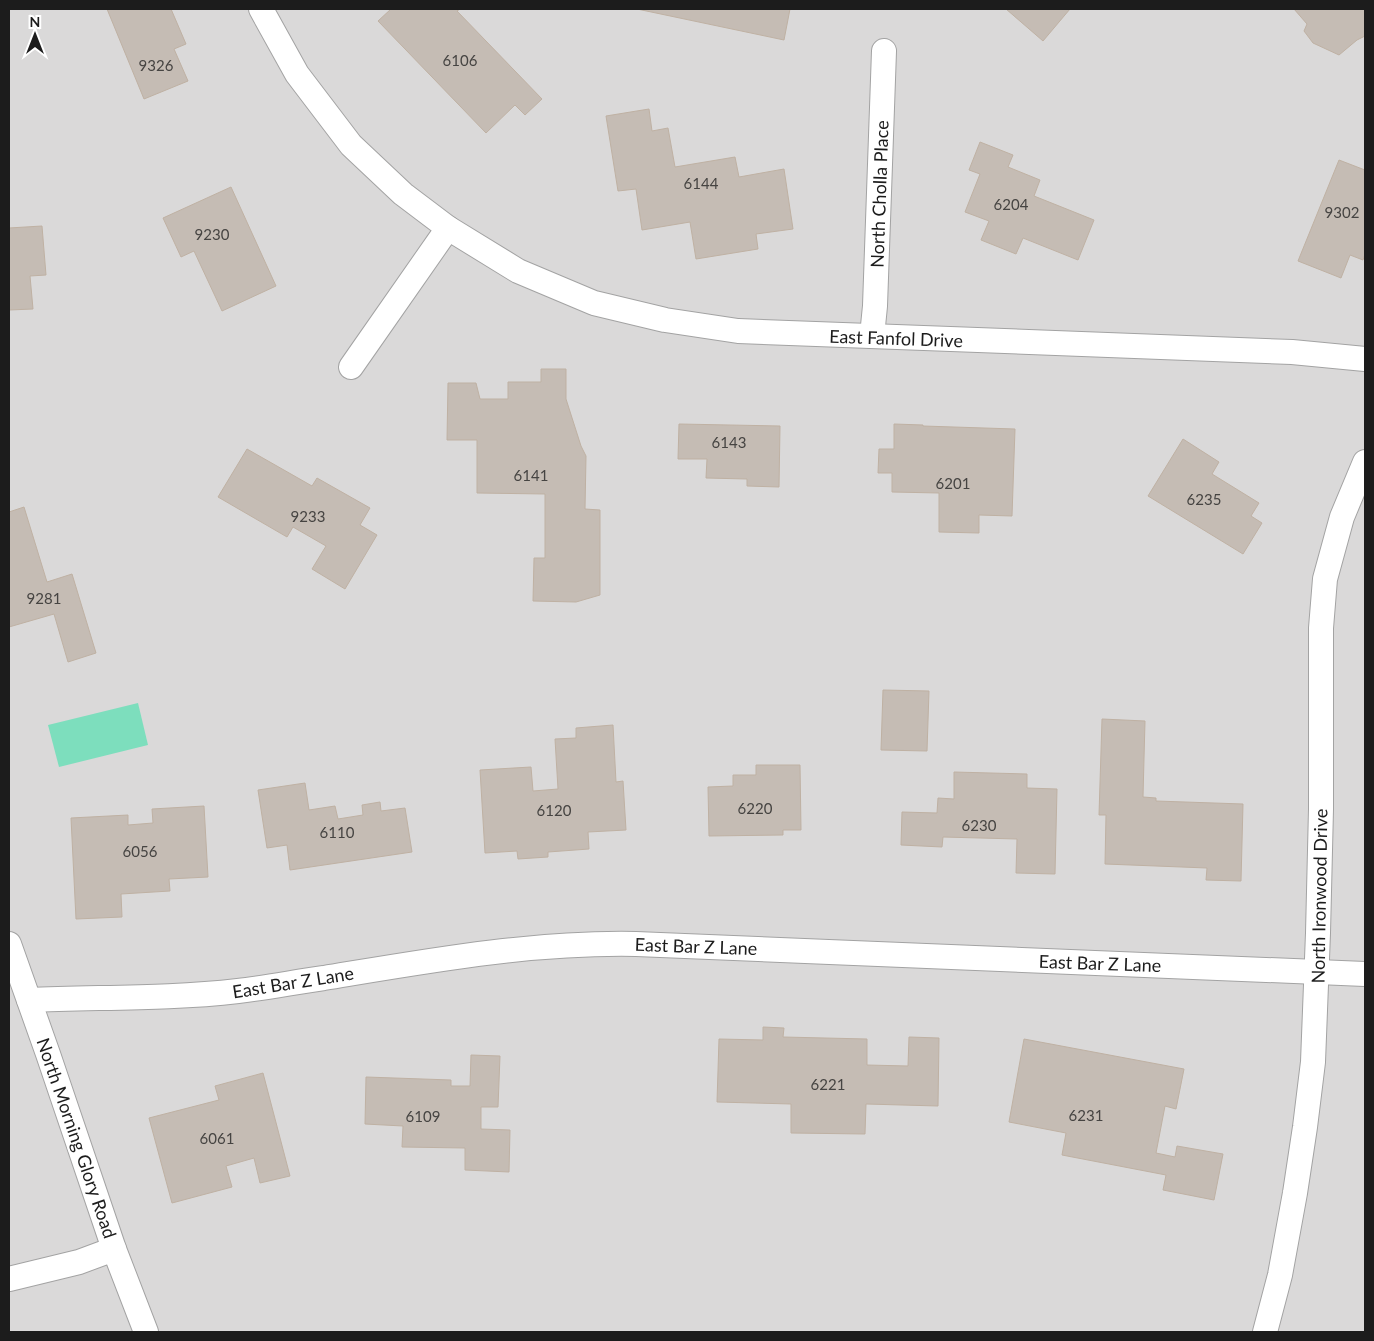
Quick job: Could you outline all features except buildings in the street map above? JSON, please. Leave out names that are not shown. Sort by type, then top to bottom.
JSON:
[{"type":"street","name":"East Fanfol Drive","points":[[261,9],[297,74],[352,145],[403,194],[448,228],[518,271],[594,303],[665,320],[738,331],[1292,352],[1365,359]]},
{"type":"street","name":"North Cholla Place","points":[[872,336],[875,306],[884,50]]},
{"type":"street","points":[[351,367],[448,228]]},
{"type":"street","name":"North Ironwood Drive","points":[[1265,1332],[1280,1275],[1305,1127],[1313,1062],[1321,809],[1321,628],[1325,579],[1342,517],[1365,462]]},
{"type":"street","name":"East Bar Z Lane","points":[[30,1000],[160,997],[237,991],[449,958],[597,943],[1365,974]]},
{"type":"street","name":"North Morning Glory Road","points":[[9,944],[30,1000],[114,1249],[146,1332]]},
{"type":"street","points":[[9,1279],[79,1262],[114,1249]]},
{"type":"shaded area","points":[[9,9],[1365,9],[1365,1332],[9,1332]]},
{"type":"green space","points":[[138,703],[148,745],[59,767],[48,725]]}]
